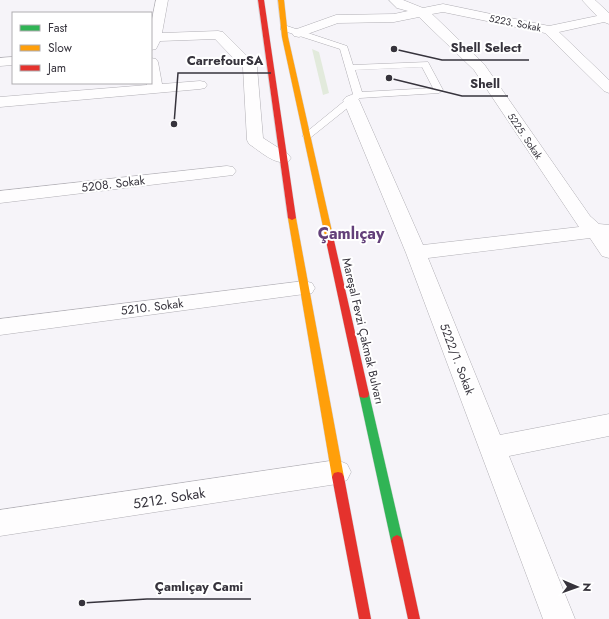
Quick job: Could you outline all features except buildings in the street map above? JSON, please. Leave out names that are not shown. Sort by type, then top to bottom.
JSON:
[{"type":"highway","points":[[261,0],[282,158],[304,288],[366,619]]},
{"type":"highway","name":"Mareşal Fevzi Çakmak Bulvarı","points":[[281,0],[284,28],[307,136],[414,619]]},
{"type":"street","points":[[162,0],[153,41],[218,35],[250,67],[255,140],[282,158]]},
{"type":"street","name":"5225. Sokak","points":[[395,0],[401,5],[422,12],[479,67],[583,220],[602,230],[609,251]]},
{"type":"street","points":[[588,0],[608,18]]},
{"type":"street","name":"5223. Sokak","points":[[299,33],[336,19],[394,18],[443,8],[549,30],[609,88]]},
{"type":"street","points":[[549,30],[608,18]]},
{"type":"street","points":[[0,62],[12,61]]},
{"type":"street","points":[[152,69],[155,89]]},
{"type":"street","points":[[252,94],[271,82]]},
{"type":"street","points":[[0,102],[200,85]]},
{"type":"street","name":"5222/1. Sokak","points":[[355,98],[559,619]]},
{"type":"street","name":"5208. Sokak","points":[[0,197],[227,171]]},
{"type":"street","points":[[416,252],[602,230]]},
{"type":"street","name":"5210. Sokak","points":[[0,327],[304,288]]},
{"type":"street","points":[[491,448],[609,426]]},
{"type":"street","name":"5212. Sokak","points":[[0,523],[338,472]]},
{"type":"lane","points":[[284,28],[344,48],[350,68],[355,98]]},
{"type":"lane","points":[[307,136],[355,98],[439,90],[425,64],[350,68]]},
{"type":"shaded area","points":[[312,49],[319,52],[329,93],[323,95]]},
{"type":"traffic: fast","points":[[364,394],[397,541]]},
{"type":"traffic: slow","points":[[281,0],[285,37],[329,236]]},
{"type":"traffic: slow","points":[[292,218],[338,477]]},
{"type":"traffic: jam","points":[[261,0],[292,218]]},
{"type":"traffic: jam","points":[[329,236],[364,394]]},
{"type":"traffic: jam","points":[[338,477],[365,619]]},
{"type":"traffic: jam","points":[[397,541],[414,619]]},
{"type":"place","name":"Shell Select","points":[[394,49]]},
{"type":"place","name":"Shell","points":[[389,78]]},
{"type":"place","name":"CarrefourSA","points":[[174,124]]},
{"type":"place","name":"Çamlıçay Cami","points":[[82,603]]},
{"type":"district","name":"Çamlıçay","points":[[351,233]]}]
